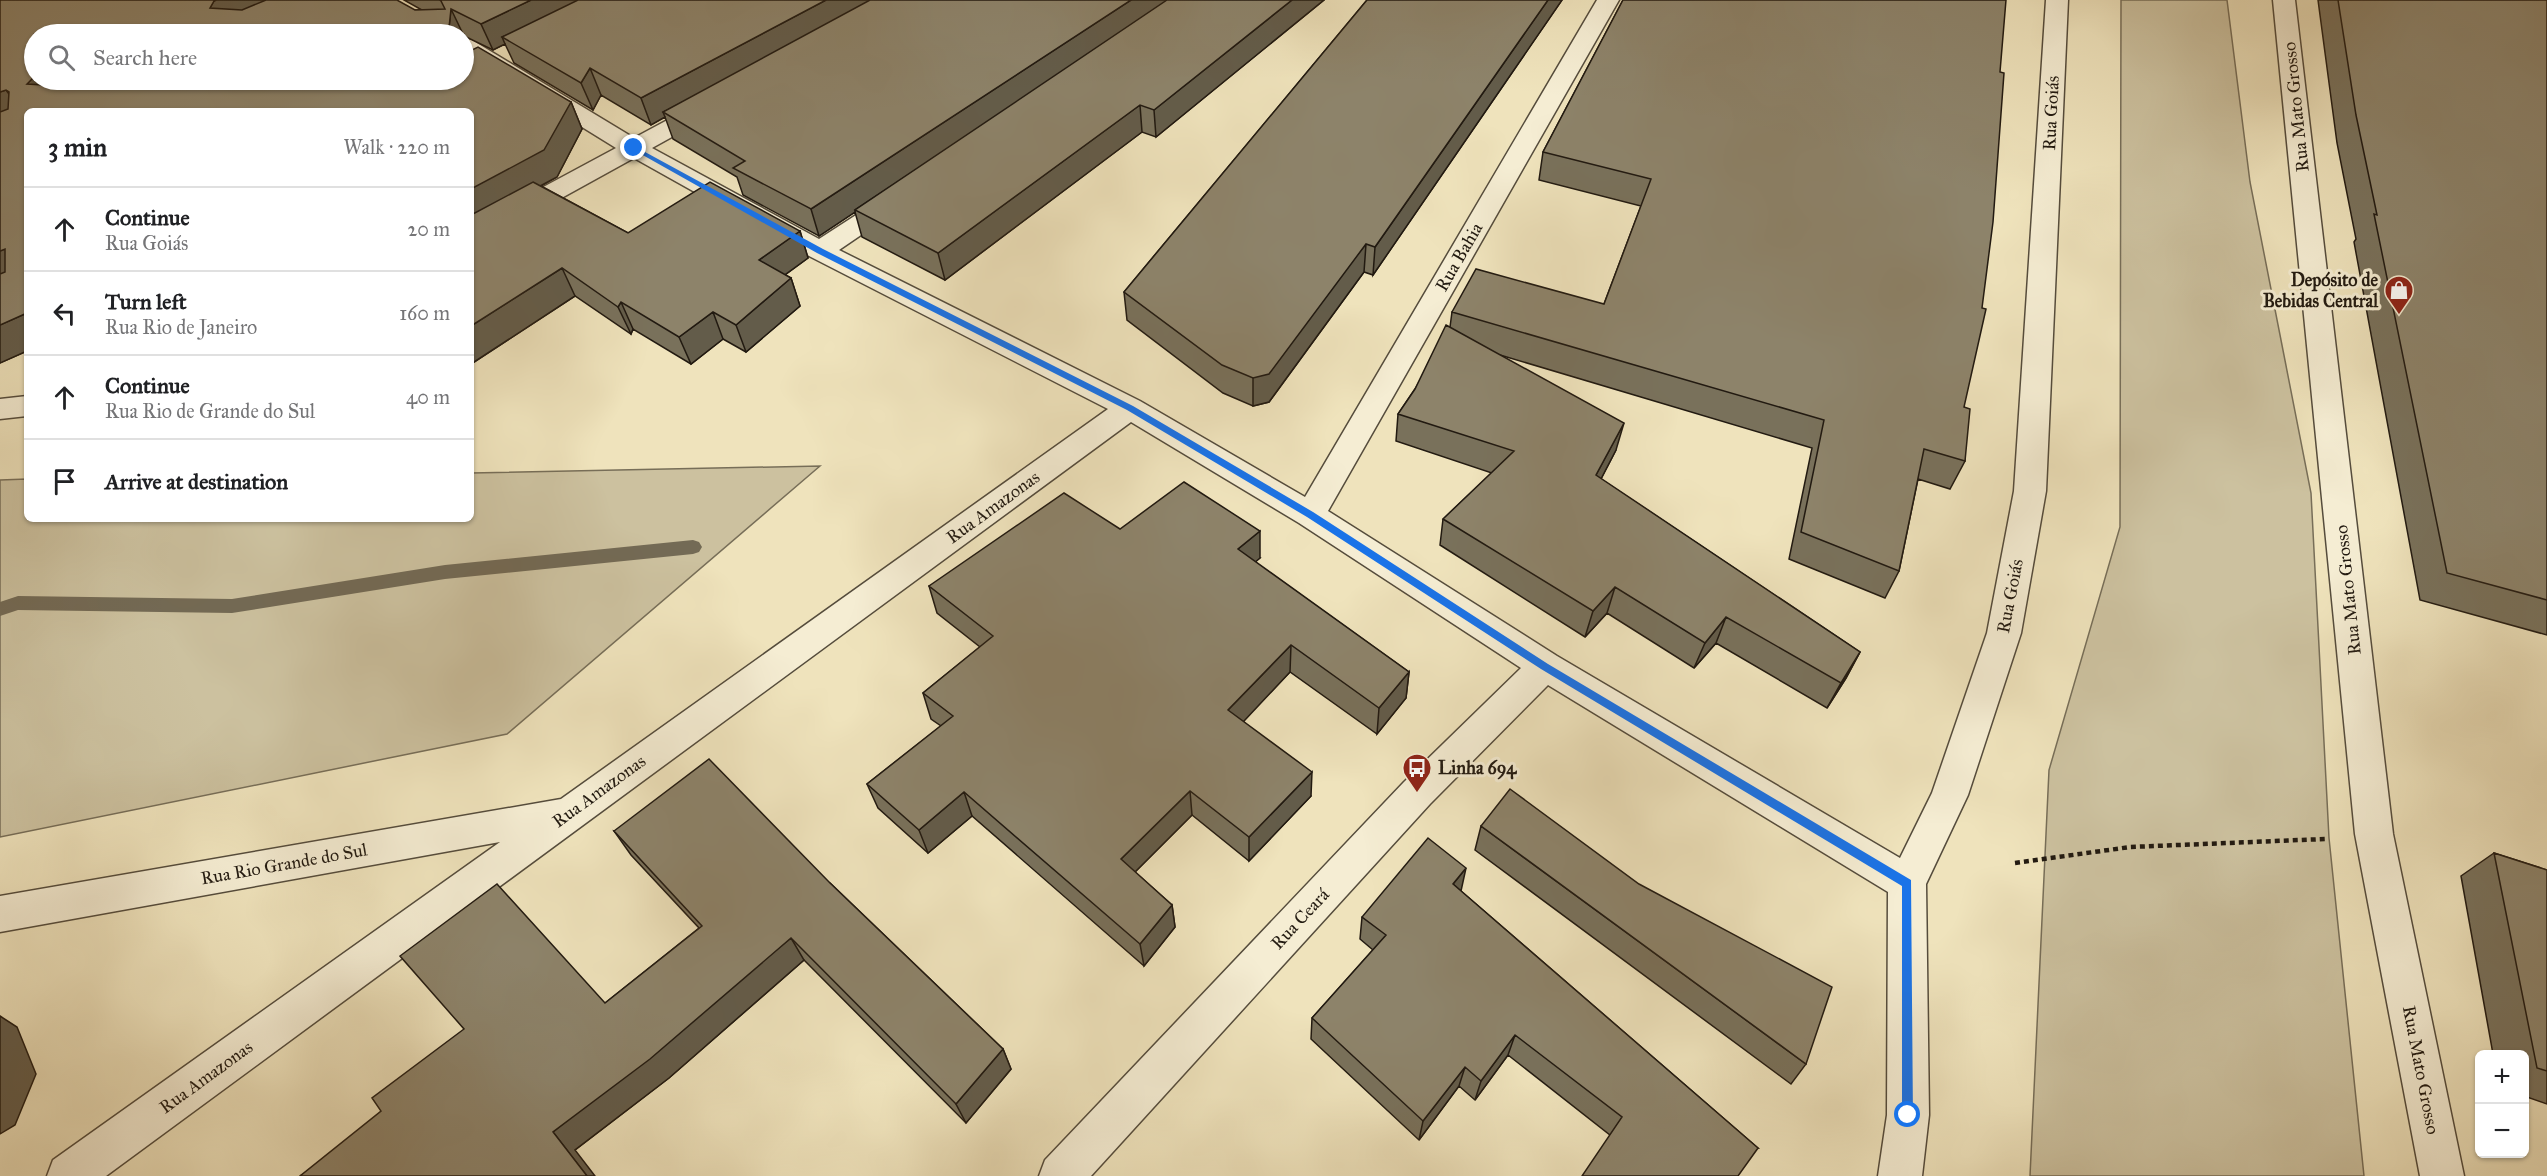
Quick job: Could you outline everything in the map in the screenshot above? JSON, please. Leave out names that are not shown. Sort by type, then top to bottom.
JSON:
[{"type":"street","name":"Rua Bahia","points":[[1310,515],[1608,0]]},
{"type":"street","name":"Rua Goiás","points":[[1900,1176],[1908,1115],[1907,884],[1950,795],[2004,633],[2030,491],[2057,0]]},
{"type":"street","name":"Rua Mato Grosso","points":[[2284,0],[2374,834],[2442,1176]]},
{"type":"street","points":[[474,50],[634,148],[820,251],[1130,408],[1310,515],[1545,666],[1907,884]]},
{"type":"street","points":[[474,235],[727,97]]},
{"type":"street","points":[[820,251],[918,185]]},
{"type":"street","points":[[0,409],[24,406]]},
{"type":"street","name":"Rua Amazonas","points":[[69,1176],[1130,408]]},
{"type":"street","name":"Rua Ceará","points":[[1061,1176],[1417,793],[1545,666]]},
{"type":"street","name":"Rua Rio Grande do Sul","points":[[0,914],[568,813]]},
{"type":"path","points":[[2015,863],[2053,855],[2140,846],[2374,834]]},
{"type":"shaded area","points":[[2121,0],[2227,0],[2250,182],[2311,493],[2329,838],[2364,1176],[2030,1176],[2049,770],[2120,527]]},
{"type":"shaded area","points":[[820,466],[507,734],[0,837],[0,480],[24,479],[24,522],[474,522],[474,473]]},
{"type":"building","points":[[0,0],[216,0],[210,8],[242,10],[266,0],[397,0],[415,10],[445,9],[440,0],[531,0],[481,24],[451,9],[449,24],[24,24],[24,90],[474,90],[474,49],[478,47],[571,102],[544,150],[474,187],[474,108],[24,108],[24,314],[0,325],[0,274],[5,272],[5,249],[0,251],[0,112],[8,109],[9,92],[6,90],[0,92]]},
{"type":"building","points":[[578,0],[826,0],[641,98],[590,68],[581,83],[502,37]]},
{"type":"building","points":[[870,0],[1131,0],[811,209],[733,168],[745,161],[663,112]]},
{"type":"building","points":[[1167,0],[1292,0],[1154,110],[1140,105],[938,253],[855,210]]},
{"type":"building","points":[[1367,0],[1548,0],[1375,247],[1366,244],[1269,374],[1253,378],[1222,365],[1124,292]]},
{"type":"building","points":[[1623,0],[2006,0],[2000,72],[2004,73],[1993,222],[1982,308],[1986,309],[1964,407],[1970,409],[1965,461],[1924,449],[1899,571],[1801,532],[1824,420],[1452,312],[1476,269],[1604,304],[1651,179],[1543,152]]},
{"type":"building","points":[[2338,0],[2547,0],[2547,600],[2447,573],[2374,214],[2377,215],[2356,115]]},
{"type":"building","points":[[533,182],[628,233],[710,182],[800,231],[759,260],[791,278],[736,325],[713,312],[679,337],[621,302],[618,307],[562,268],[474,324],[474,213]]},
{"type":"building","points":[[1446,325],[1624,423],[1596,475],[1860,652],[1841,683],[1726,617],[1705,643],[1615,587],[1593,611],[1443,519],[1514,451],[1398,414],[1415,389]]},
{"type":"building","points":[[1184,482],[1260,531],[1238,549],[1409,672],[1379,708],[1291,645],[1228,710],[1312,772],[1249,837],[1190,791],[1121,859],[1172,905],[1140,944],[964,792],[919,830],[867,784],[953,716],[923,693],[993,636],[929,586],[1064,493],[1120,529]]},
{"type":"building","points":[[709,759],[830,883],[1003,1049],[956,1104],[791,938],[650,1059],[553,1132],[587,1176],[300,1176],[381,1111],[372,1098],[464,1029],[400,956],[497,884],[605,1003],[702,926],[614,831]]},
{"type":"building","points":[[1510,789],[1639,884],[1832,987],[1806,1064],[1481,826]]},
{"type":"building","points":[[1428,838],[1466,868],[1453,884],[1758,1148],[1738,1176],[1582,1176],[1622,1117],[1515,1035],[1481,1081],[1465,1067],[1423,1121],[1312,1018],[1386,935],[1362,917]]},
{"type":"building","points":[[2494,853],[2547,870],[2547,1071],[2537,1068]]},
{"type":"waterway","points":[[0,609],[18,603],[232,606],[445,572],[693,547]]},
{"type":"place","name":"Depósito de Bebidas Central","points":[[2399,316]]},
{"type":"place","name":"Linha 694","points":[[1417,794]]},
{"type":"route","points":[[634,148],[820,251],[1130,408],[1310,515],[1545,666],[1907,884],[1908,1115]]}]
